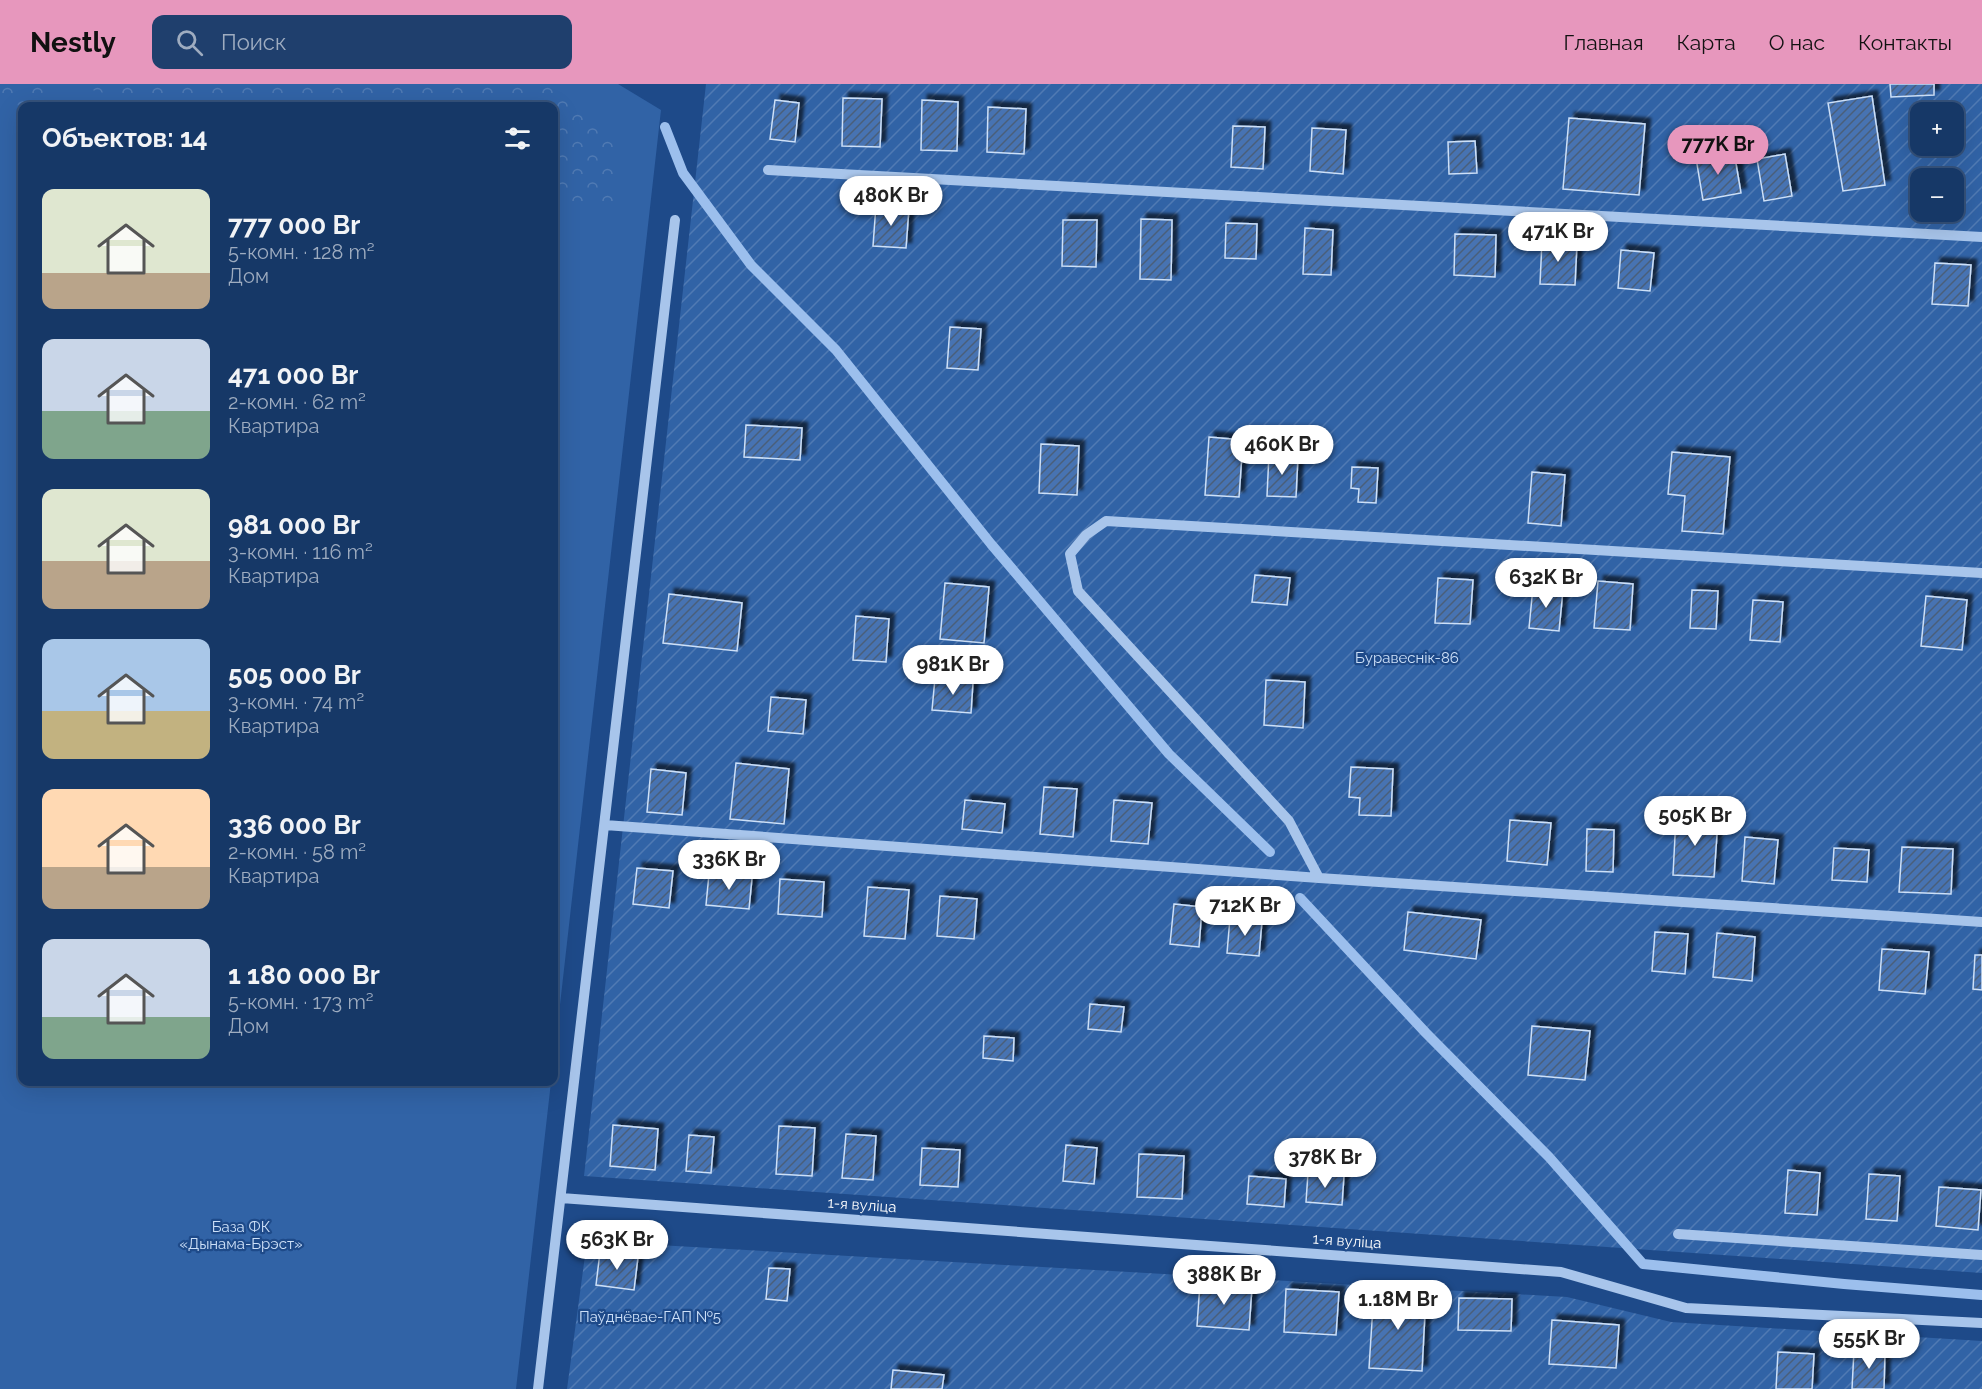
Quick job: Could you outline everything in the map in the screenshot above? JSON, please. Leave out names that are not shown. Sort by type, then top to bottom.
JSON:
[{"type":"lane","points":[[768,170],[1982,237]]},
{"type":"lane","points":[[538,1389],[675,220]]},
{"type":"lane","points":[[1319,878],[1289,821],[1078,591],[1070,554],[1086,535],[1106,521],[1982,573]]},
{"type":"lane","points":[[605,825],[1319,878],[1982,922]]},
{"type":"lane","name":"1-я вуліца","points":[[561,1198],[1561,1272],[1686,1308],[1982,1323]]},
{"type":"lane","points":[[1678,1234],[1982,1255]]},
{"type":"green space","name":"База ФК «Дынама-Брэст»","points":[[0,84],[618,84],[661,110],[558,1023],[558,102],[18,102],[18,1086],[551,1086],[516,1389],[0,1389]]},
{"type":"green space","points":[[0,84],[60,84],[24,102],[18,102],[18,105],[0,114]]},
{"type":"green space","points":[[68,84],[549,84],[617,141],[615,210],[558,206],[558,102],[140,102]]},
{"type":"green space","name":"Буравеснік-86","points":[[706,84],[1982,84],[1982,1273],[584,1176]]},
{"type":"green space","name":"Паўднёвае-ГАП №5","points":[[587,1241],[1567,1297],[1671,1322],[1982,1341],[1982,1389],[567,1389]]},
{"type":"building","points":[[1890,84],[1934,84],[1934,95],[1891,97]]},
{"type":"building","points":[[1872,96],[1885,185],[1843,191],[1828,103]]},
{"type":"building","points":[[843,98],[882,99],[880,147],[842,146]]},
{"type":"building","points":[[775,100],[799,103],[795,142],[770,139]]},
{"type":"building","points":[[922,100],[958,102],[957,151],[921,150]]},
{"type":"building","points":[[988,107],[1026,109],[1024,154],[987,152]]},
{"type":"building","points":[[1569,118],[1645,124],[1639,195],[1563,189]]},
{"type":"building","points":[[1233,126],[1265,127],[1263,169],[1231,167]]},
{"type":"building","points":[[1312,128],[1346,130],[1343,174],[1310,171]]},
{"type":"building","points":[[1475,141],[1477,173],[1449,174],[1448,142]]},
{"type":"building","points":[[1734,152],[1741,193],[1703,200],[1696,158]]},
{"type":"building","points":[[1785,154],[1792,196],[1764,201],[1757,159]]},
{"type":"building","points":[[876,205],[909,208],[906,248],[873,246]]},
{"type":"building","points":[[1141,219],[1172,220],[1171,280],[1140,279]]},
{"type":"building","points":[[1063,220],[1097,220],[1096,267],[1062,266]]},
{"type":"building","points":[[1226,223],[1257,224],[1256,259],[1225,258]]},
{"type":"building","points":[[1305,228],[1333,230],[1331,275],[1303,274]]},
{"type":"building","points":[[1455,234],[1496,235],[1495,277],[1454,275]]},
{"type":"building","points":[[1542,241],[1577,243],[1575,285],[1540,284]]},
{"type":"building","points":[[1621,250],[1654,253],[1650,291],[1618,288]]},
{"type":"building","points":[[1935,263],[1971,265],[1968,306],[1932,304]]},
{"type":"building","points":[[950,327],[981,329],[978,370],[947,368]]},
{"type":"building","points":[[746,425],[802,428],[800,460],[744,457]]},
{"type":"building","points":[[1209,437],[1243,440],[1239,497],[1205,495]]},
{"type":"building","points":[[1041,444],[1079,446],[1077,495],[1039,493]]},
{"type":"building","points":[[1672,452],[1730,457],[1723,534],[1682,531],[1685,496],[1668,494]]},
{"type":"building","points":[[1269,454],[1298,456],[1296,497],[1267,496]]},
{"type":"building","points":[[1352,467],[1378,468],[1376,503],[1358,502],[1359,489],[1351,488]]},
{"type":"building","points":[[1532,472],[1565,475],[1561,526],[1528,523]]},
{"type":"building","points":[[1255,575],[1290,578],[1287,605],[1252,602]]},
{"type":"building","points":[[1438,578],[1473,580],[1470,624],[1435,623]]},
{"type":"building","points":[[1598,581],[1633,584],[1630,630],[1594,628]]},
{"type":"building","points":[[945,583],[989,587],[984,643],[940,639]]},
{"type":"building","points":[[1533,587],[1563,590],[1559,631],[1529,628]]},
{"type":"building","points":[[1692,590],[1718,591],[1716,629],[1690,628]]},
{"type":"building","points":[[669,594],[742,603],[737,651],[663,643]]},
{"type":"building","points":[[1926,596],[1967,600],[1962,650],[1921,646]]},
{"type":"building","points":[[1753,600],[1783,602],[1780,642],[1750,640]]},
{"type":"building","points":[[856,616],[889,619],[886,662],[853,660]]},
{"type":"building","points":[[935,678],[973,682],[971,713],[932,710]]},
{"type":"building","points":[[1266,680],[1305,682],[1303,728],[1264,725]]},
{"type":"building","points":[[771,697],[806,700],[803,734],[768,731]]},
{"type":"building","points":[[736,763],[789,769],[784,824],[730,819]]},
{"type":"building","points":[[1351,767],[1393,769],[1391,816],[1359,815],[1360,798],[1349,797]]},
{"type":"building","points":[[651,769],[686,773],[682,815],[647,812]]},
{"type":"building","points":[[1044,787],[1077,789],[1073,837],[1040,834]]},
{"type":"building","points":[[965,800],[1005,804],[1002,833],[962,829]]},
{"type":"building","points":[[1114,800],[1152,803],[1148,844],[1111,841]]},
{"type":"building","points":[[1676,817],[1718,820],[1714,877],[1673,875]]},
{"type":"building","points":[[1510,820],[1551,823],[1547,865],[1507,861]]},
{"type":"building","points":[[1587,829],[1614,830],[1613,872],[1586,871]]},
{"type":"building","points":[[1745,837],[1778,840],[1774,884],[1742,881]]},
{"type":"building","points":[[1902,847],[1953,849],[1951,894],[1899,892]]},
{"type":"building","points":[[1834,848],[1869,850],[1867,882],[1832,880]]},
{"type":"building","points":[[637,868],[673,871],[669,908],[633,904]]},
{"type":"building","points":[[709,874],[752,878],[749,909],[706,905]]},
{"type":"building","points":[[780,879],[824,882],[822,917],[778,914]]},
{"type":"building","points":[[868,887],[909,890],[905,939],[864,936]]},
{"type":"building","points":[[940,896],[977,899],[974,939],[937,936]]},
{"type":"building","points":[[1174,904],[1202,907],[1199,947],[1170,944]]},
{"type":"building","points":[[1408,912],[1481,920],[1476,959],[1404,950]]},
{"type":"building","points":[[1230,918],[1262,921],[1259,956],[1227,953]]},
{"type":"building","points":[[1655,932],[1688,934],[1685,974],[1652,971]]},
{"type":"building","points":[[1717,933],[1755,937],[1752,981],[1713,977]]},
{"type":"building","points":[[1882,949],[1929,952],[1925,994],[1879,990]]},
{"type":"building","points":[[1975,955],[1982,955],[1982,990],[1973,989]]},
{"type":"building","points":[[1090,1004],[1124,1007],[1121,1032],[1088,1029]]},
{"type":"building","points":[[1532,1026],[1590,1031],[1585,1080],[1528,1075]]},
{"type":"building","points":[[984,1036],[1014,1038],[1013,1061],[983,1058]]},
{"type":"building","points":[[613,1125],[658,1129],[655,1170],[610,1166]]},
{"type":"building","points":[[779,1126],[815,1128],[812,1176],[776,1174]]},
{"type":"building","points":[[846,1134],[876,1136],[873,1180],[842,1178]]},
{"type":"building","points":[[689,1135],[714,1137],[711,1173],[686,1171]]},
{"type":"building","points":[[1066,1145],[1097,1148],[1094,1184],[1063,1181]]},
{"type":"building","points":[[922,1148],[960,1150],[958,1187],[920,1185]]},
{"type":"building","points":[[1139,1154],[1184,1156],[1182,1199],[1137,1197]]},
{"type":"building","points":[[1788,1170],[1820,1173],[1817,1215],[1785,1213]]},
{"type":"building","points":[[1308,1173],[1344,1175],[1342,1205],[1306,1202]]},
{"type":"building","points":[[1869,1174],[1900,1176],[1897,1221],[1866,1219]]},
{"type":"building","points":[[1249,1176],[1286,1179],[1284,1207],[1247,1204]]},
{"type":"building","points":[[1939,1187],[1981,1190],[1978,1230],[1936,1226]]},
{"type":"building","points":[[600,1252],[638,1257],[634,1290],[596,1285]]},
{"type":"building","points":[[769,1268],[790,1269],[787,1301],[766,1299]]},
{"type":"building","points":[[1200,1283],[1252,1287],[1249,1330],[1197,1326]]},
{"type":"building","points":[[1286,1289],[1339,1292],[1336,1335],[1284,1332]]},
{"type":"building","points":[[1374,1290],[1426,1293],[1422,1371],[1369,1368]]},
{"type":"building","points":[[1459,1298],[1512,1299],[1511,1331],[1458,1330]]},
{"type":"building","points":[[1552,1320],[1619,1325],[1616,1368],[1549,1364]]},
{"type":"building","points":[[1854,1350],[1885,1351],[1884,1389],[1852,1389]]},
{"type":"building","points":[[1778,1352],[1814,1354],[1812,1389],[1776,1389]]},
{"type":"building","points":[[893,1370],[944,1375],[942,1389],[891,1389]]},
{"type":"waterway","points":[[665,127],[683,173],[751,265],[836,350],[991,544],[1169,754],[1270,852]]},
{"type":"waterway","points":[[1300,898],[1426,1033],[1549,1157],[1643,1264],[1982,1295]]}]
